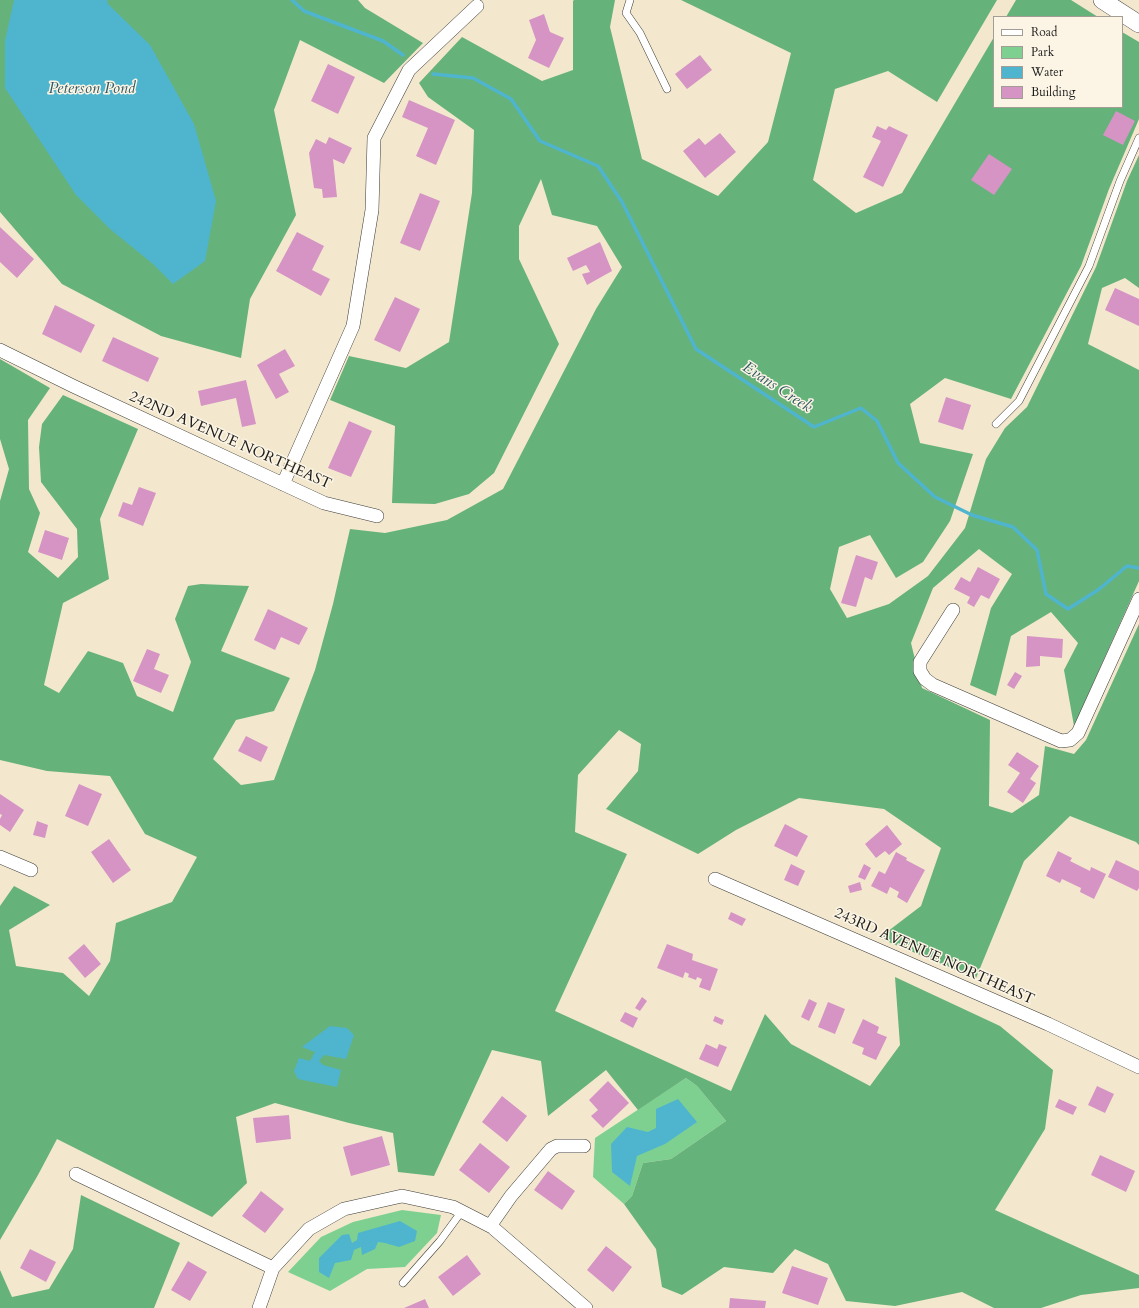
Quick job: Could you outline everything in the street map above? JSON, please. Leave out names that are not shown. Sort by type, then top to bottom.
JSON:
[{"type":"street","points":[[1102,0],[1139,24]]},
{"type":"street","points":[[282,484],[354,326],[372,210],[374,138],[409,70],[477,6]]},
{"type":"street","name":"242ND AVENUE NORTHEAST","points":[[0,350],[73,386],[324,503],[377,516]]},
{"type":"street","points":[[953,610],[920,662],[920,671],[925,679],[933,685],[1061,741],[1070,740],[1078,734],[1139,599]]},
{"type":"street","points":[[0,857],[31,870]]},
{"type":"street","name":"243RD AVENUE NORTHEAST","points":[[715,879],[1048,1024],[1139,1067]]},
{"type":"street","points":[[490,1226],[511,1196],[550,1149],[557,1146],[584,1146]]},
{"type":"street","points":[[76,1174],[273,1268]]},
{"type":"street","points":[[259,1308],[273,1268],[309,1229],[344,1209],[402,1196],[453,1207],[490,1226],[586,1308]]},
{"type":"lane","points":[[630,0],[626,13],[640,33],[667,89]]},
{"type":"lane","points":[[996,424],[1020,401],[1089,266],[1120,181],[1139,138]]},
{"type":"lane","points":[[403,1284],[440,1241],[462,1211]]},
{"type":"green space","points":[[0,0],[358,0],[365,8],[423,43],[384,83],[300,40],[274,110],[296,215],[250,299],[241,358],[161,336],[62,284],[0,212]]},
{"type":"green space","points":[[615,0],[610,27],[642,159],[718,196],[768,142],[791,53],[681,0],[997,0],[937,102],[888,71],[835,89],[813,180],[856,213],[902,193],[993,39],[993,108],[1123,108],[1123,33],[1139,42],[1139,119],[1109,189],[1081,266],[1011,399],[945,378],[910,404],[920,443],[973,454],[950,521],[923,562],[896,578],[870,535],[839,547],[830,589],[847,618],[889,604],[928,576],[965,528],[986,459],[1005,428],[1027,407],[1096,267],[1127,181],[1139,155],[1139,288],[1125,278],[1102,288],[1088,344],[1139,370],[1139,581],[1074,726],[1064,670],[1078,643],[1051,612],[1011,636],[996,696],[970,685],[991,608],[1012,574],[979,549],[933,588],[911,643],[922,688],[990,720],[989,806],[1012,813],[1039,795],[1045,746],[1074,754],[1086,740],[1139,624],[1139,845],[1136,842],[1070,816],[1024,861],[976,978],[879,938],[921,906],[941,848],[884,809],[799,798],[736,830],[698,854],[606,809],[638,771],[641,744],[619,730],[578,775],[575,832],[627,854],[555,1011],[731,1091],[765,1014],[791,1044],[870,1086],[900,1045],[895,977],[1000,1026],[1053,1070],[1045,1129],[995,1210],[1139,1275],[1139,1288],[1081,1295],[1041,1308],[994,1308],[962,1292],[895,1306],[846,1301],[828,1264],[795,1249],[773,1273],[724,1267],[682,1295],[662,1287],[656,1249],[624,1204],[632,1196],[643,1163],[671,1159],[726,1121],[697,1086],[686,1078],[638,1110],[606,1070],[548,1116],[541,1061],[492,1050],[434,1176],[398,1172],[393,1133],[275,1103],[236,1117],[247,1183],[212,1217],[57,1139],[0,1240],[0,906],[14,886],[50,905],[9,930],[16,966],[63,973],[89,996],[110,961],[116,923],[172,902],[197,857],[145,834],[110,776],[47,771],[0,760],[0,501],[9,469],[0,439],[0,359],[50,388],[28,420],[29,489],[40,513],[28,552],[58,578],[78,557],[77,529],[41,482],[39,447],[42,424],[63,395],[138,429],[100,519],[109,579],[63,603],[44,685],[59,693],[88,651],[123,663],[137,696],[173,712],[191,662],[175,619],[188,586],[201,584],[249,586],[221,651],[290,678],[274,711],[236,720],[213,759],[241,785],[274,780],[315,670],[333,604],[350,529],[385,533],[447,520],[503,489],[596,309],[622,267],[597,226],[552,215],[541,179],[519,226],[519,259],[559,344],[494,473],[469,494],[435,504],[392,503],[395,426],[330,400],[349,356],[406,368],[449,342],[472,193],[474,130],[428,97],[419,83],[462,37],[542,81],[573,70],[573,1]]},
{"type":"green space","points":[[1016,0],[1071,0],[1096,16],[1007,16]]},
{"type":"green space","points":[[686,1078],[697,1086],[726,1121],[671,1159],[643,1163],[632,1196],[624,1204],[593,1177],[595,1138]]},
{"type":"green space","points":[[81,1195],[180,1243],[154,1308],[0,1308],[0,1270],[12,1297],[49,1289],[73,1249]]},
{"type":"green space","points":[[402,1210],[441,1215],[437,1233],[405,1267],[367,1269],[330,1291],[288,1272],[321,1237],[353,1222]]},
{"type":"water","name":"Peterson Pond","points":[[14,0],[107,0],[108,4],[150,45],[194,124],[216,201],[205,261],[173,284],[153,264],[110,229],[76,195],[5,88],[5,41]]},
{"type":"water","points":[[330,1026],[347,1028],[354,1035],[346,1059],[324,1055],[319,1061],[323,1065],[341,1070],[337,1087],[298,1079],[294,1071],[299,1058],[310,1061],[315,1052],[302,1047]]},
{"type":"water","points":[[678,1099],[697,1122],[665,1144],[637,1156],[630,1186],[612,1172],[611,1144],[627,1127],[648,1132],[656,1128],[656,1109]]},
{"type":"water","points":[[400,1221],[417,1231],[415,1241],[399,1247],[378,1242],[375,1249],[362,1255],[361,1247],[354,1250],[351,1260],[335,1263],[329,1278],[319,1272],[319,1258],[342,1235],[349,1234],[352,1243],[357,1240],[358,1233]]},
{"type":"building","points":[[544,14],[550,32],[564,38],[549,68],[528,58],[536,40],[529,20]]},
{"type":"building","points":[[700,55],[712,70],[687,89],[675,74]]},
{"type":"building","points":[[328,64],[355,77],[338,114],[311,101]]},
{"type":"building","points":[[409,100],[455,120],[436,165],[416,156],[428,128],[402,117]]},
{"type":"building","points":[[1116,111],[1135,121],[1123,145],[1103,135]]},
{"type":"building","points":[[877,126],[886,130],[889,126],[908,135],[883,187],[863,177],[881,141],[872,137]]},
{"type":"building","points":[[720,133],[736,152],[705,178],[683,151],[699,138],[705,145]]},
{"type":"building","points":[[329,137],[352,148],[344,164],[333,159],[337,197],[323,198],[322,189],[314,188],[309,153],[316,139],[326,144]]},
{"type":"building","points":[[989,154],[1012,169],[994,195],[971,180]]},
{"type":"building","points":[[420,193],[440,201],[420,251],[400,243]]},
{"type":"building","points":[[0,227],[34,259],[17,278],[0,262]]},
{"type":"building","points":[[297,232],[324,246],[312,270],[330,279],[321,296],[276,271]]},
{"type":"building","points":[[600,242],[612,271],[587,285],[582,274],[590,272],[586,265],[573,271],[567,258]]},
{"type":"building","points":[[1115,288],[1139,299],[1139,326],[1105,310]]},
{"type":"building","points":[[395,297],[420,309],[400,352],[374,340]]},
{"type":"building","points":[[55,305],[95,325],[81,353],[42,334]]},
{"type":"building","points":[[113,337],[159,358],[148,382],[102,361]]},
{"type":"building","points":[[285,349],[295,366],[279,374],[289,392],[276,399],[257,365]]},
{"type":"building","points":[[246,380],[256,424],[242,427],[236,398],[201,406],[198,391]]},
{"type":"building","points":[[946,397],[971,405],[963,430],[938,422]]},
{"type":"building","points":[[349,421],[372,431],[351,477],[328,468]]},
{"type":"building","points":[[139,487],[156,493],[143,526],[118,516],[123,502],[132,505]]},
{"type":"building","points":[[45,530],[69,538],[62,560],[38,552]]},
{"type":"building","points":[[856,555],[878,562],[872,580],[865,577],[856,607],[841,603]]},
{"type":"building","points":[[978,567],[1000,579],[989,599],[981,595],[974,607],[967,603],[970,597],[954,589],[961,577],[970,582]]},
{"type":"building","points":[[268,609],[308,628],[299,645],[281,637],[275,650],[254,640]]},
{"type":"building","points":[[1027,636],[1063,639],[1062,658],[1040,656],[1040,666],[1026,667]]},
{"type":"building","points":[[147,649],[160,654],[154,669],[169,675],[161,693],[133,681]]},
{"type":"building","points":[[1015,672],[1022,676],[1014,689],[1007,685]]},
{"type":"building","points":[[246,736],[268,747],[261,762],[238,751]]},
{"type":"building","points":[[1017,752],[1039,766],[1030,779],[1036,783],[1023,803],[1007,792],[1020,773],[1008,765]]},
{"type":"building","points":[[79,784],[102,794],[88,826],[65,816]]},
{"type":"building","points":[[0,794],[24,810],[10,832],[0,825],[2,815],[0,814]]},
{"type":"building","points":[[37,821],[48,825],[45,838],[33,835]]},
{"type":"building","points":[[785,824],[808,836],[797,857],[774,846]]},
{"type":"building","points":[[887,825],[902,844],[889,855],[885,851],[876,858],[865,844]]},
{"type":"building","points":[[109,839],[131,870],[113,883],[91,852]]},
{"type":"building","points":[[1058,851],[1072,858],[1070,861],[1090,871],[1091,867],[1106,874],[1094,899],[1080,892],[1081,888],[1062,879],[1060,883],[1046,876]]},
{"type":"building","points":[[896,852],[907,858],[906,860],[925,870],[907,903],[897,897],[899,892],[890,887],[887,894],[871,886],[879,871],[885,874]]},
{"type":"building","points":[[1116,860],[1139,871],[1139,888],[1137,891],[1108,877]]},
{"type":"building","points":[[791,864],[805,871],[798,886],[784,880]]},
{"type":"building","points":[[864,864],[871,868],[865,880],[858,877]]},
{"type":"building","points":[[860,882],[862,890],[850,893],[848,886]]},
{"type":"building","points":[[731,912],[746,919],[742,926],[728,919]]},
{"type":"building","points":[[84,944],[101,964],[85,978],[68,958]]},
{"type":"building","points":[[667,944],[693,954],[692,960],[718,969],[710,991],[699,987],[702,979],[697,977],[696,980],[688,977],[689,974],[685,972],[683,978],[657,968]]},
{"type":"building","points":[[642,997],[647,1001],[640,1011],[635,1008]]},
{"type":"building","points":[[809,999],[817,1003],[809,1021],[801,1017]]},
{"type":"building","points":[[828,1002],[845,1009],[835,1034],[818,1027]]},
{"type":"building","points":[[625,1012],[638,1018],[633,1028],[620,1021]]},
{"type":"building","points":[[715,1016],[724,1020],[722,1025],[713,1021]]},
{"type":"building","points":[[863,1019],[879,1027],[877,1033],[887,1037],[876,1060],[862,1054],[864,1048],[852,1043]]},
{"type":"building","points":[[706,1044],[717,1049],[719,1044],[727,1047],[718,1067],[699,1059]]},
{"type":"building","points":[[608,1081],[629,1103],[603,1128],[591,1116],[598,1110],[589,1100]]},
{"type":"building","points":[[1097,1086],[1114,1094],[1105,1113],[1088,1105]]},
{"type":"building","points":[[502,1096],[527,1116],[507,1142],[482,1122]]},
{"type":"building","points":[[1059,1099],[1077,1107],[1073,1115],[1055,1107]]},
{"type":"building","points":[[289,1115],[291,1139],[256,1143],[253,1118]]},
{"type":"building","points":[[382,1136],[390,1165],[351,1176],[343,1147]]},
{"type":"building","points":[[480,1143],[510,1167],[489,1193],[459,1170]]},
{"type":"building","points":[[1100,1155],[1135,1171],[1126,1192],[1091,1175]]},
{"type":"building","points":[[548,1171],[575,1191],[562,1210],[534,1190]]},
{"type":"building","points":[[261,1191],[284,1209],[265,1233],[242,1216]]},
{"type":"building","points":[[606,1246],[632,1267],[613,1292],[587,1270]]},
{"type":"building","points":[[30,1249],[56,1262],[46,1282],[20,1268]]},
{"type":"building","points":[[467,1255],[481,1274],[453,1296],[438,1277]]},
{"type":"building","points":[[188,1261],[207,1272],[190,1301],[171,1290]]},
{"type":"building","points":[[792,1266],[828,1278],[818,1305],[782,1293]]},
{"type":"building","points":[[730,1298],[766,1301],[765,1308],[729,1308]]},
{"type":"building","points":[[425,1299],[429,1308],[404,1308]]},
{"type":"waterway","name":"Evans Creek","points":[[292,0],[304,11],[383,41],[403,55]]},
{"type":"waterway","name":"Evans Creek","points":[[433,74],[473,78],[511,99],[540,141],[598,166],[622,202],[696,349],[814,427],[861,408],[877,421],[898,463],[935,497],[972,515],[1013,527],[1037,550],[1046,594],[1068,609],[1098,590],[1127,566],[1139,568]]}]
